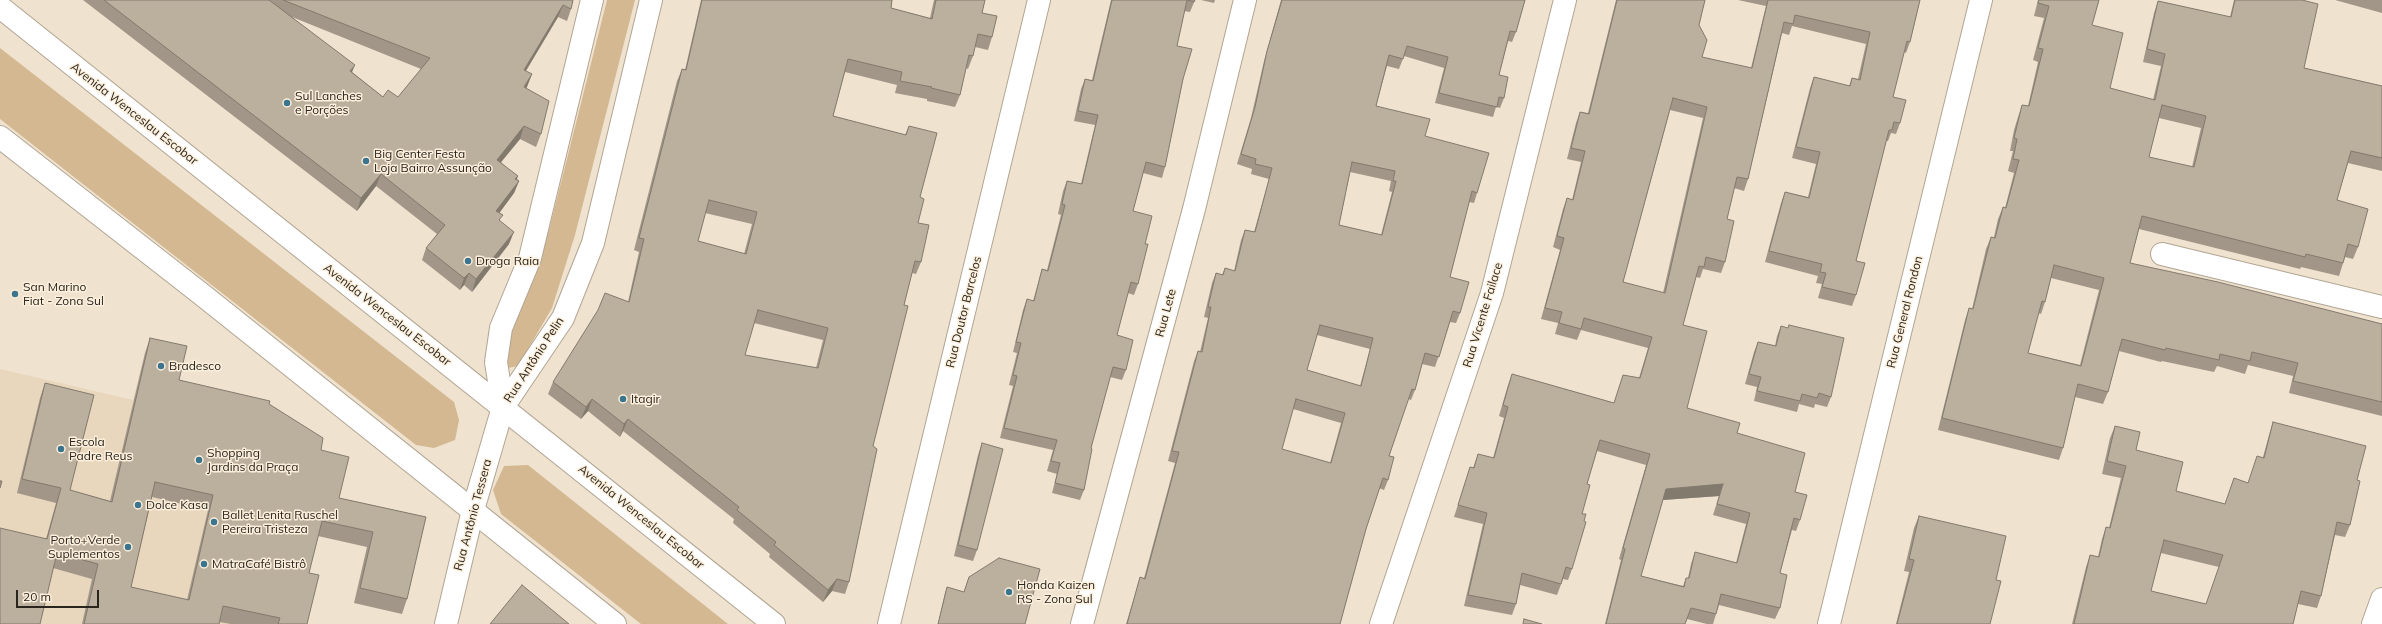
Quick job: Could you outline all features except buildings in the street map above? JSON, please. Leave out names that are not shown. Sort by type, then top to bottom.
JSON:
[{"type":"street","name":"Rua Antônio Pelin","points":[[503,407],[496,362],[501,328],[530,258],[592,0]]},
{"type":"street","name":"Rua Antônio Pelin","points":[[503,407],[563,318],[593,243],[651,0]]},
{"type":"street","name":"Rua Doutor Barcelos","points":[[888,624],[1039,0]]},
{"type":"street","name":"Rua Lete","points":[[1082,624],[1194,209],[1245,0]]},
{"type":"street","name":"Rua Vicente Failace","points":[[1381,624],[1492,293],[1565,0]]},
{"type":"street","name":"Rua General Rondon","points":[[1828,624],[1981,0]]},
{"type":"street","name":"Avenida Wenceslau Escobar","points":[[0,7],[774,624]]},
{"type":"street","points":[[0,137],[473,510],[615,624]]},
{"type":"street","points":[[2162,254],[2382,307]]},
{"type":"street","name":"Rua Antônio Tessera","points":[[446,624],[473,510],[503,407]]},
{"type":"street","points":[[2373,624],[2382,599]]},
{"type":"shaded area","points":[[607,0],[635,0],[575,235],[552,308],[518,366],[508,368],[503,355],[549,230]]},
{"type":"shaded area","points":[[0,48],[454,402],[459,420],[455,440],[434,448],[416,445],[0,119]]},
{"type":"shaded area","points":[[145,353],[174,395],[265,416],[240,624],[0,624],[0,369],[133,400]]},
{"type":"shaded area","points":[[528,465],[728,624],[641,624],[501,514],[493,490],[504,466]]},
{"type":"place","name":"Sul Lanches e Porções","points":[[287,103]]},
{"type":"place","name":"Big Center Festa Loja Bairro Assunção","points":[[366,161]]},
{"type":"place","name":"Droga Raia","points":[[468,261]]},
{"type":"place","name":"San Marino Fiat - Zona Sul","points":[[15,294]]},
{"type":"place","name":"Bradesco","points":[[161,366]]},
{"type":"place","name":"Itagir","points":[[623,399]]},
{"type":"place","name":"Escola Padre Reus","points":[[61,449]]},
{"type":"place","name":"Shopping Jardins da Praça","points":[[199,460]]},
{"type":"place","name":"Dolce Kasa","points":[[138,505]]},
{"type":"place","name":"Ballet Lenita Ruschel Pereira Tristeza","points":[[214,522]]},
{"type":"place","name":"Porto+Verde Suplementos","points":[[128,547]]},
{"type":"place","name":"MatraCafé Bistrô","points":[[204,564]]},
{"type":"place","name":"Honda Kaizen RS - Zona Sul","points":[[1009,592]]}]
